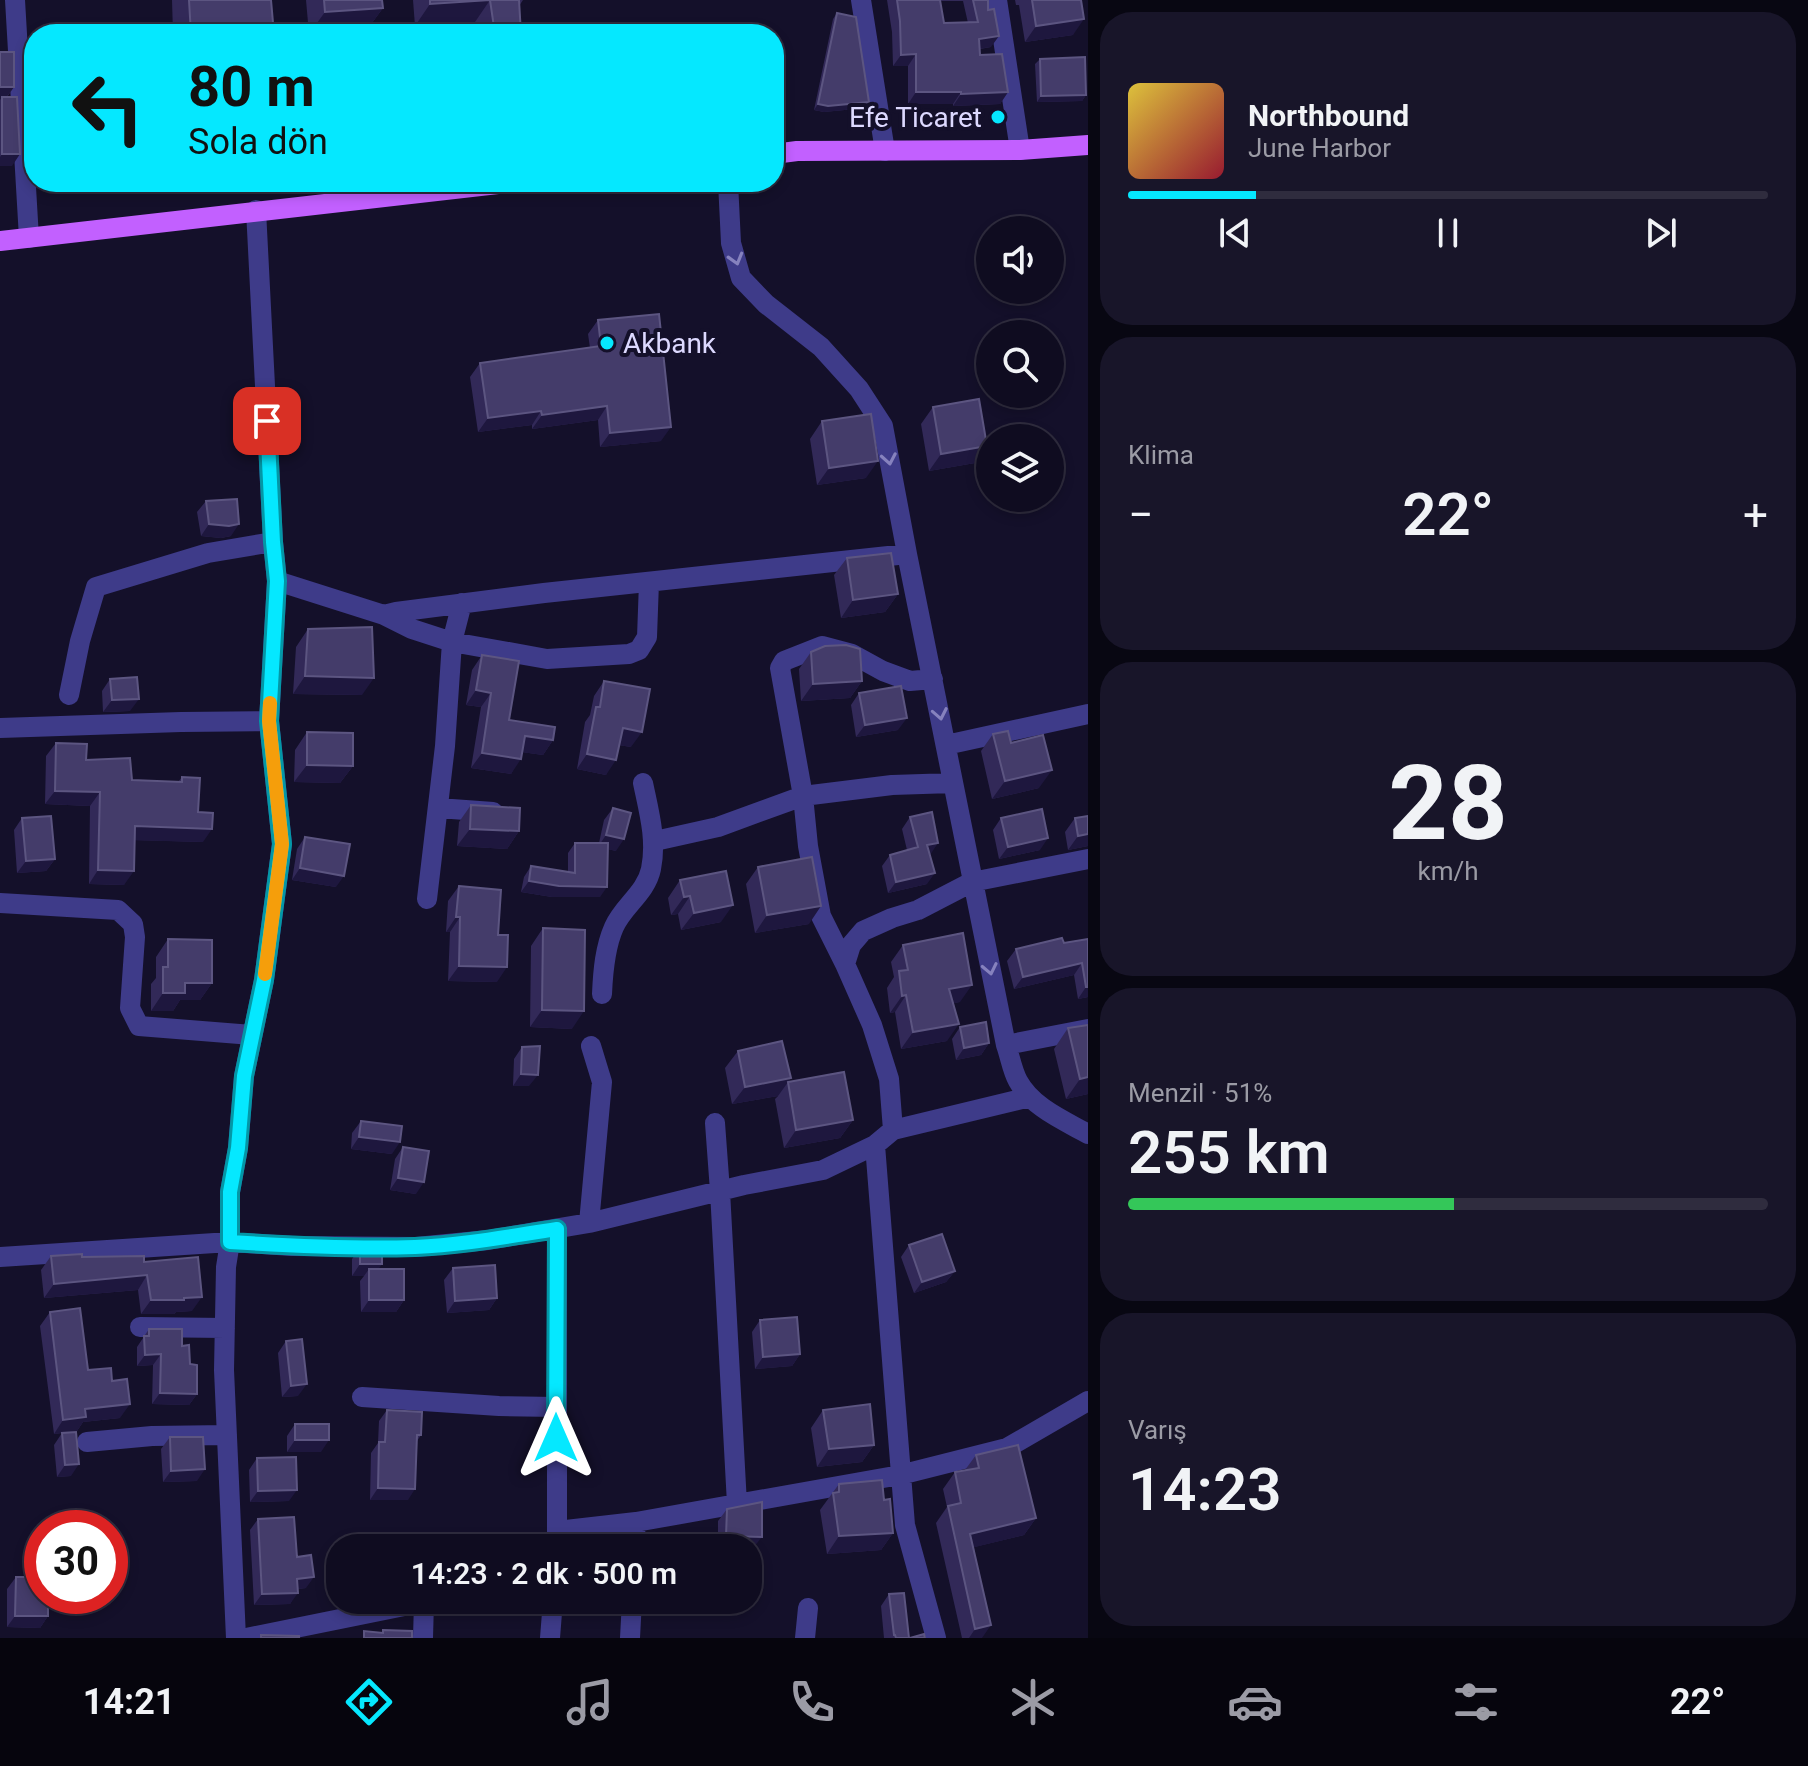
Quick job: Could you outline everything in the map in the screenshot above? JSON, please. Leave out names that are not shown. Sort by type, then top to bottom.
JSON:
[{"type":"main road","points":[[784,153],[1020,150],[1088,145]]},
{"type":"main road","points":[[0,241],[424,192]]},
{"type":"street","points":[[15,0],[24,153]]},
{"type":"street","points":[[861,0],[885,151]]},
{"type":"street","points":[[997,0],[1020,150]]},
{"type":"street","points":[[26,192],[29,238]]},
{"type":"street","points":[[728,192],[731,243],[741,278],[766,304],[821,347],[859,389],[883,426],[1006,1045],[1018,1080],[1030,1097],[1058,1119],[1088,1134]]},
{"type":"street","points":[[236,1638],[225,1328],[230,1192],[238,1148],[244,1076],[264,980],[282,844],[269,721],[277,581],[256,210]]},
{"type":"street","points":[[69,695],[80,641],[96,587],[208,553],[273,542]]},
{"type":"street","points":[[384,615],[462,603],[907,554]]},
{"type":"street","points":[[277,581],[384,615],[412,629],[452,642],[547,659],[629,654],[639,650],[647,637],[649,582]]},
{"type":"street","points":[[427,899],[445,746],[452,642],[462,603]]},
{"type":"street","points":[[893,1130],[889,1079],[872,1025],[821,916],[780,668],[784,661],[822,646],[852,654],[910,681],[933,679]]},
{"type":"street","points":[[946,745],[1088,714]]},
{"type":"street","points":[[0,728],[269,721]]},
{"type":"street","points":[[602,994],[603,968],[615,925],[641,891],[651,872],[655,841],[643,783]]},
{"type":"street","points":[[655,841],[718,827],[803,796],[892,785],[953,783]]},
{"type":"street","points":[[438,808],[519,813]]},
{"type":"street","points":[[845,964],[851,945],[863,931],[918,910],[972,882],[1088,859]]},
{"type":"street","points":[[0,903],[118,910],[133,924],[135,937],[130,1008],[139,1026],[252,1035]]},
{"type":"street","points":[[1006,1045],[1088,1029]]},
{"type":"street","points":[[589,1223],[602,1082],[591,1046]]},
{"type":"street","points":[[0,1257],[230,1242],[416,1247],[488,1240],[589,1223],[744,1185],[823,1170],[875,1145],[893,1130],[1030,1097]]},
{"type":"street","points":[[715,1123],[737,1504]]},
{"type":"street","points":[[875,1145],[905,1525],[936,1638]]},
{"type":"street","points":[[557,1229],[557,1534]]},
{"type":"street","points":[[140,1327],[225,1328]]},
{"type":"street","points":[[362,1397],[556,1407]]},
{"type":"street","points":[[583,1534],[900,1475],[1007,1448],[1088,1401]]},
{"type":"street","points":[[87,1442],[152,1436],[227,1435]]},
{"type":"street","points":[[635,1534],[636,1522]]},
{"type":"street","points":[[805,1638],[808,1608]]},
{"type":"street","points":[[246,1638],[361,1614]]},
{"type":"street","points":[[423,1638],[424,1614]]},
{"type":"street","points":[[550,1638],[552,1614]]},
{"type":"street","points":[[630,1638],[631,1614]]},
{"type":"building","points":[[189,0],[271,0],[273,24],[190,24]]},
{"type":"building","points":[[324,0],[382,0],[383,8],[325,12]]},
{"type":"building","points":[[430,0],[490,0],[430,4]]},
{"type":"building","points":[[490,0],[519,0],[520,24],[494,24]]},
{"type":"building","points":[[897,0],[940,0],[944,23],[978,22],[973,0],[988,0],[988,10],[994,9],[999,36],[979,39],[980,55],[1002,54],[1008,92],[916,92],[916,54],[901,55]]},
{"type":"building","points":[[1032,0],[1081,0],[1084,19],[1036,26]]},
{"type":"building","points":[[837,13],[856,17],[869,102],[818,104]]},
{"type":"building","points":[[0,52],[14,52],[14,87],[0,87]]},
{"type":"building","points":[[1085,57],[1086,95],[1041,96],[1040,59]]},
{"type":"building","points":[[2,97],[17,97],[20,154],[2,154]]},
{"type":"building","points":[[659,314],[671,427],[610,433],[607,406],[542,415],[541,411],[488,418],[480,363],[601,346],[598,320]]},
{"type":"building","points":[[976,400],[976,408],[981,408],[983,424],[976,424],[976,448],[941,454],[933,407]]},
{"type":"building","points":[[871,414],[878,461],[829,468],[822,421]]},
{"type":"building","points":[[237,499],[239,524],[209,524],[206,501]]},
{"type":"building","points":[[891,553],[898,594],[853,600],[847,558]]},
{"type":"building","points":[[372,627],[374,678],[305,676],[308,629]]},
{"type":"building","points":[[846,645],[860,649],[862,681],[813,684],[811,652],[825,646]]},
{"type":"building","points":[[482,655],[519,661],[509,720],[555,727],[553,740],[525,736],[521,759],[482,753],[491,693],[476,690]]},
{"type":"building","points":[[137,677],[139,699],[112,700],[110,679]]},
{"type":"building","points":[[604,681],[650,689],[642,732],[623,728],[616,760],[587,754]]},
{"type":"building","points":[[901,686],[907,718],[865,725],[859,693]]},
{"type":"building","points":[[1008,731],[1011,743],[1043,735],[1052,770],[1005,781],[993,734]]},
{"type":"building","points":[[307,732],[353,733],[353,766],[307,765]]},
{"type":"building","points":[[56,743],[87,744],[86,760],[130,758],[132,780],[182,782],[182,777],[200,778],[198,812],[213,813],[212,829],[135,826],[134,871],[98,870],[100,792],[55,791]]},
{"type":"building","points":[[471,805],[520,808],[519,831],[470,829]]},
{"type":"building","points":[[613,808],[631,813],[624,839],[606,835]]},
{"type":"building","points":[[1042,809],[1048,838],[1008,847],[1001,818]]},
{"type":"building","points":[[932,812],[938,843],[927,845],[935,873],[896,882],[890,855],[918,847],[910,817]]},
{"type":"building","points":[[51,816],[55,859],[26,861],[22,818]]},
{"type":"building","points":[[1088,816],[1088,834],[1078,836],[1075,818]]},
{"type":"building","points":[[305,837],[350,844],[344,876],[300,868]]},
{"type":"building","points":[[575,843],[608,843],[607,887],[559,886],[529,881],[531,866],[575,873]]},
{"type":"building","points":[[812,857],[821,906],[767,915],[758,867]]},
{"type":"building","points":[[726,871],[733,905],[694,913],[690,896],[684,897],[680,880]]},
{"type":"building","points":[[459,886],[501,890],[498,935],[508,935],[507,967],[459,966],[460,917],[456,917]]},
{"type":"building","points":[[543,928],[585,930],[584,1011],[542,1010]]},
{"type":"building","points":[[963,933],[972,985],[949,989],[959,1024],[913,1032],[906,995],[902,996],[899,971],[908,970],[903,945]]},
{"type":"building","points":[[1062,938],[1064,943],[1088,939],[1088,987],[1082,963],[1023,977],[1016,949]]},
{"type":"building","points":[[168,939],[212,940],[212,983],[185,983],[185,993],[163,993],[163,967],[168,967]]},
{"type":"building","points":[[986,1022],[989,1043],[964,1048],[960,1027]]},
{"type":"building","points":[[1088,1025],[1088,1077],[1080,1079],[1068,1028]]},
{"type":"building","points":[[782,1041],[791,1078],[745,1087],[738,1051]]},
{"type":"building","points":[[540,1046],[538,1075],[521,1074],[522,1047]]},
{"type":"building","points":[[844,1072],[853,1120],[796,1130],[788,1082]]},
{"type":"building","points":[[361,1121],[402,1126],[400,1142],[359,1137]]},
{"type":"building","points":[[403,1147],[429,1151],[424,1182],[398,1178]]},
{"type":"building","points":[[942,1234],[955,1271],[922,1282],[909,1245]]},
{"type":"building","points":[[360,1248],[382,1248],[382,1264],[360,1264]]},
{"type":"building","points":[[82,1254],[82,1257],[144,1256],[144,1262],[198,1257],[202,1297],[151,1300],[147,1275],[54,1284],[51,1256]]},
{"type":"building","points":[[495,1265],[497,1298],[455,1301],[453,1268]]},
{"type":"building","points":[[369,1269],[404,1269],[404,1300],[369,1300]]},
{"type":"building","points":[[80,1308],[88,1370],[111,1368],[112,1381],[127,1379],[130,1404],[85,1409],[86,1417],[63,1420],[50,1312]]},
{"type":"building","points":[[797,1317],[800,1354],[763,1357],[760,1320]]},
{"type":"building","points":[[149,1329],[182,1329],[182,1346],[189,1345],[190,1364],[197,1365],[197,1394],[160,1393],[161,1354],[145,1355],[144,1336],[149,1336]]},
{"type":"building","points":[[302,1339],[307,1384],[291,1386],[286,1341]]},
{"type":"building","points":[[870,1404],[874,1445],[829,1449],[823,1410]]},
{"type":"building","points":[[387,1410],[422,1412],[421,1435],[417,1435],[415,1489],[378,1488],[379,1442],[385,1442]]},
{"type":"building","points":[[295,1424],[329,1424],[329,1440],[295,1440]]},
{"type":"building","points":[[76,1432],[79,1464],[65,1465],[62,1433]]},
{"type":"building","points":[[170,1437],[203,1437],[205,1469],[171,1471]]},
{"type":"building","points":[[1018,1445],[1036,1518],[970,1534],[991,1625],[975,1629],[948,1506],[961,1503],[955,1472],[979,1468],[976,1455]]},
{"type":"building","points":[[296,1457],[297,1490],[258,1491],[257,1458]]},
{"type":"building","points":[[882,1480],[884,1500],[890,1499],[893,1533],[839,1536],[833,1493],[839,1492],[839,1484]]},
{"type":"building","points":[[762,1502],[762,1534],[726,1534],[727,1509]]},
{"type":"building","points":[[294,1517],[297,1557],[311,1555],[314,1577],[297,1579],[298,1593],[262,1594],[258,1519]]},
{"type":"building","points":[[16,1577],[24,1577],[24,1614],[48,1616],[15,1616]]},
{"type":"building","points":[[904,1593],[909,1638],[896,1638],[889,1594]]},
{"type":"building","points":[[383,1630],[412,1631],[412,1638],[364,1638],[364,1631],[383,1633]]},
{"type":"building","points":[[261,1635],[299,1636],[299,1638],[261,1638]]},
{"type":"slow traffic","points":[[265,974],[282,844],[269,721],[270,703]]},
{"type":"place","name":"Efe Ticaret","points":[[998,117]]},
{"type":"place","name":"Akbank","points":[[607,343]]},
{"type":"route","points":[[267,421],[277,581],[269,721],[282,844],[264,980],[244,1076],[238,1148],[230,1192],[230,1242],[416,1247],[557,1229],[556,1438]]}]
